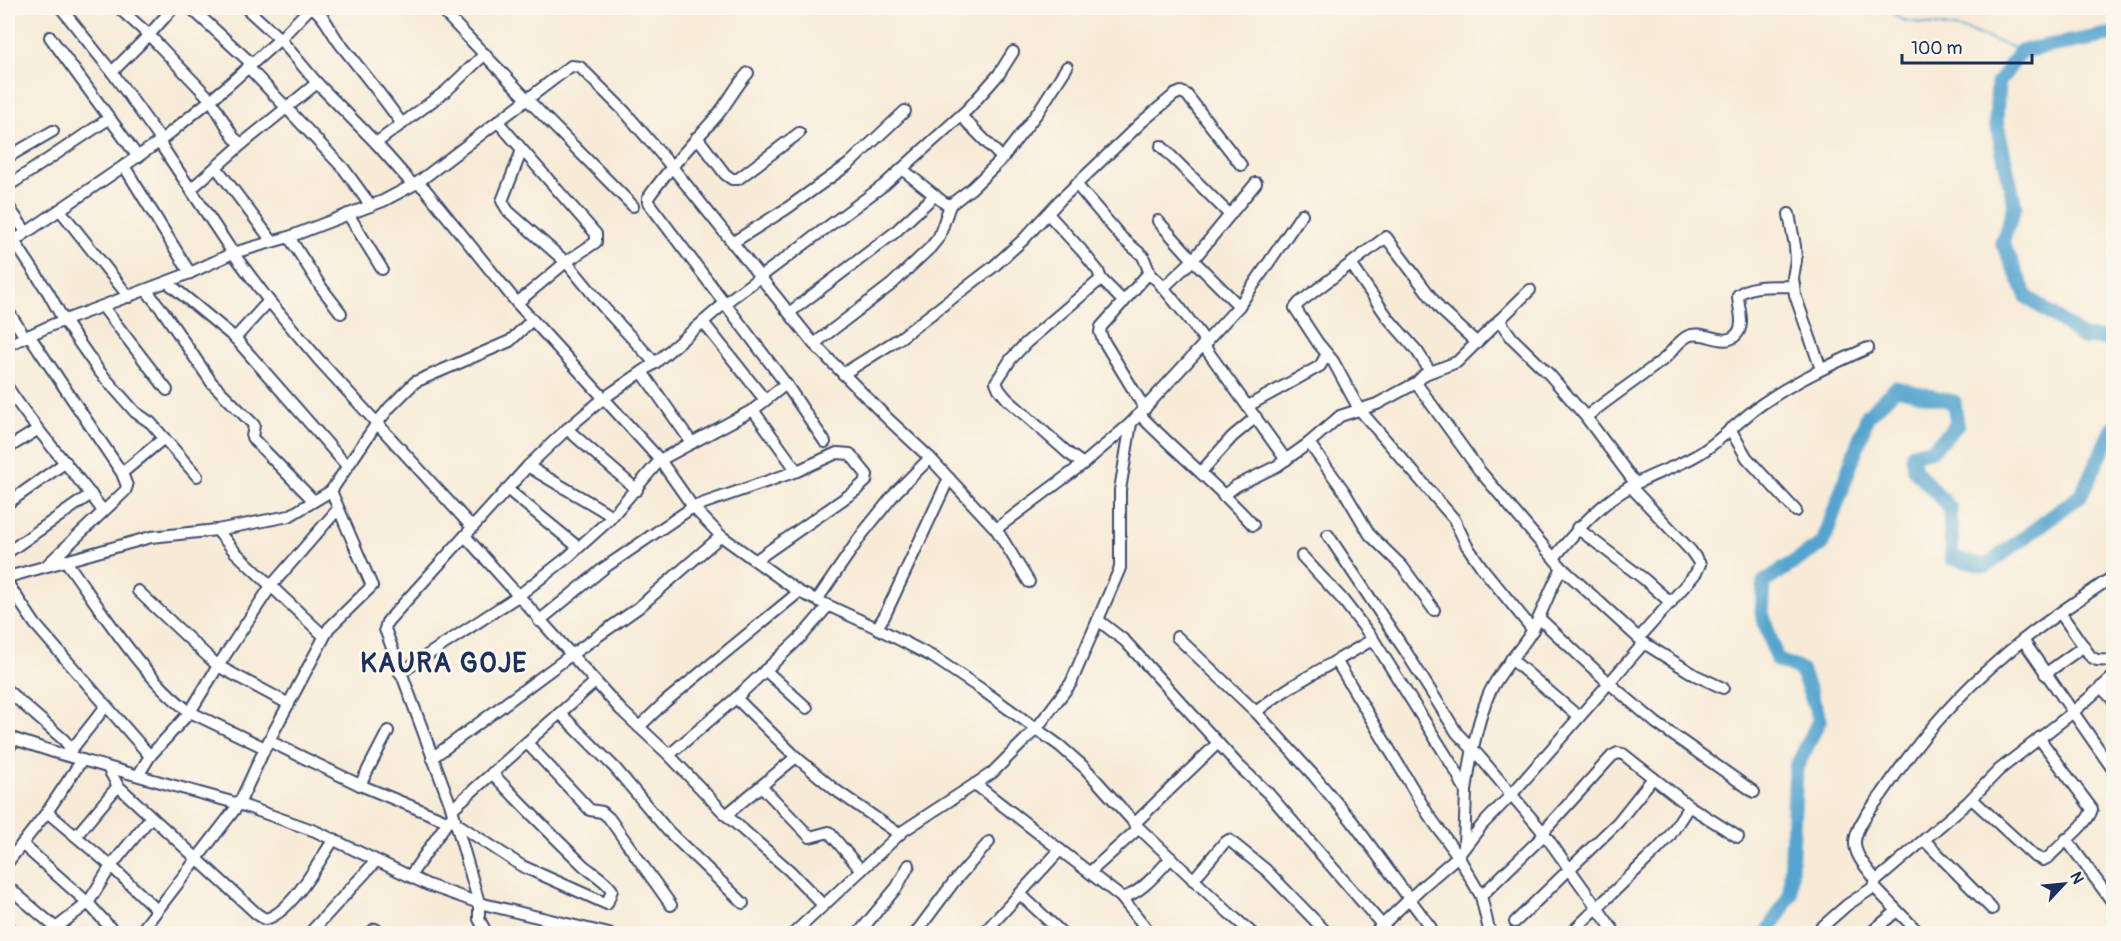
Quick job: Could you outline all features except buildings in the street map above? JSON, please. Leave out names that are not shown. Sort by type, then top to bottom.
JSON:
[{"type":"street","points":[[119,8],[149,35],[211,100],[234,138],[242,144]]},
{"type":"street","points":[[112,72],[172,8]]},
{"type":"street","points":[[191,8],[250,65],[344,169],[371,206]]},
{"type":"street","points":[[246,8],[280,39],[317,83],[415,184],[424,188],[517,303],[660,460],[693,507],[721,536],[799,592],[933,657],[1036,729],[1085,768],[1136,826],[1253,933]]},
{"type":"street","points":[[197,476],[151,423],[141,418],[99,371],[64,321],[48,292],[11,243],[160,141],[211,100],[280,39],[311,8],[322,14],[333,34],[402,124]]},
{"type":"street","points":[[441,8],[633,206]]},
{"type":"street","points":[[67,10],[160,141],[233,253],[269,301],[469,532],[539,621],[595,682],[726,815],[790,871],[823,905]]},
{"type":"street","points":[[50,37],[138,157]]},
{"type":"street","points":[[487,933],[479,919],[479,903],[452,817],[385,629],[387,622],[528,466],[567,429],[604,398],[655,363],[725,303],[884,185],[961,116],[999,74],[1013,52]]},
{"type":"street","points":[[376,143],[446,91],[485,54]]},
{"type":"street","points":[[8,345],[190,273],[233,253],[289,237],[371,206],[415,184],[571,66],[580,67],[625,112],[672,166],[759,278],[814,344],[930,458],[996,529],[1029,582]]},
{"type":"street","points":[[814,344],[919,260],[939,237],[950,205],[972,188],[1002,158],[1038,112],[1067,67]]},
{"type":"street","points":[[748,73],[734,89],[730,100],[672,166],[648,198],[648,202],[786,384],[825,442]]},
{"type":"street","points":[[191,189],[317,83]]},
{"type":"street","points":[[843,374],[900,338],[993,267],[1023,240],[1076,184],[1174,95],[1182,92],[1187,95],[1241,165]]},
{"type":"street","points":[[732,243],[786,209],[849,164],[905,111]]},
{"type":"street","points":[[961,116],[1002,158]]},
{"type":"street","points":[[8,186],[110,118]]},
{"type":"street","points":[[498,122],[596,234],[596,242],[566,262],[517,303]]},
{"type":"street","points":[[8,157],[53,130]]},
{"type":"street","points":[[697,137],[725,174],[732,179],[738,179],[799,133]]},
{"type":"street","points":[[1161,146],[1230,215]]},
{"type":"street","points":[[522,150],[502,201],[503,204],[566,262],[605,309],[655,363]]},
{"type":"street","points":[[124,166],[190,273]]},
{"type":"street","points":[[216,167],[272,241]]},
{"type":"street","points":[[902,169],[950,205]]},
{"type":"street","points":[[1163,288],[1193,260],[1256,183]]},
{"type":"street","points":[[1076,184],[1122,238],[1143,256],[1151,276],[1163,288],[1205,344],[1286,460]]},
{"type":"street","points":[[789,313],[894,233],[935,195]]},
{"type":"street","points":[[8,206],[26,232]]},
{"type":"street","points":[[60,210],[129,297]]},
{"type":"street","points":[[348,214],[382,269]]},
{"type":"street","points":[[1048,214],[1082,251],[1098,271],[1101,279],[1124,302]]},
{"type":"street","points":[[996,529],[1083,464],[1142,412],[1239,306],[1302,214]]},
{"type":"street","points":[[1789,214],[1795,246],[1794,286],[1802,318],[1821,369]]},
{"type":"street","points":[[1158,221],[1239,306]]},
{"type":"street","points":[[289,237],[321,287],[341,313]]},
{"type":"street","points":[[1477,344],[1440,309],[1386,237],[1295,308],[1333,361],[1359,410],[1454,519],[1467,546],[1483,570],[1533,630]]},
{"type":"street","points":[[1351,264],[1388,318],[1417,351],[1430,371]]},
{"type":"street","points":[[1151,276],[1146,276],[1101,327],[1103,340],[1142,412],[1168,444],[1201,472],[1252,525]]},
{"type":"street","points":[[1083,464],[1007,399],[996,382],[1011,359],[1026,343],[1101,279]]},
{"type":"street","points":[[167,282],[235,338],[347,466]]},
{"type":"street","points":[[1586,417],[1664,359],[1687,337],[1696,334],[1727,340],[1733,338],[1742,326],[1738,295],[1743,291],[1754,287],[1794,286]]},
{"type":"street","points":[[146,290],[212,383],[254,425],[252,437],[254,440],[314,501]]},
{"type":"street","points":[[1223,496],[1236,486],[1286,460],[1309,444],[1340,416],[1377,404],[1416,383],[1430,371],[1457,362],[1530,290]]},
{"type":"street","points":[[235,338],[269,301]]},
{"type":"street","points":[[103,307],[167,390]]},
{"type":"street","points":[[8,311],[122,473],[127,486],[125,491],[46,566]]},
{"type":"street","points":[[8,577],[151,537],[217,530],[289,516],[331,491],[377,423],[415,382],[510,341],[532,320]]},
{"type":"street","points":[[1373,933],[1387,929],[1410,898],[1461,852],[1609,683],[1696,573],[1700,564],[1633,485],[1586,417],[1541,365],[1512,338],[1499,320]]},
{"type":"street","points":[[703,322],[765,400]]},
{"type":"street","points":[[1554,558],[1596,510],[1633,485],[1692,458],[1762,404],[1821,369],[1868,348]]},
{"type":"street","points":[[1248,406],[1320,366],[1327,354]]},
{"type":"street","points":[[642,372],[692,442]]},
{"type":"street","points":[[1416,383],[1479,470],[1562,568],[1642,640],[1695,675],[1724,688]]},
{"type":"street","points":[[400,673],[518,596],[578,548],[637,490],[660,460],[753,410],[786,384]]},
{"type":"street","points":[[8,388],[37,430],[66,462],[103,511]]},
{"type":"street","points":[[753,410],[796,471]]},
{"type":"street","points":[[1201,472],[1232,437],[1256,417]]},
{"type":"street","points":[[793,933],[899,834],[992,773],[1036,729],[1071,683],[1120,568],[1120,490],[1131,423]]},
{"type":"street","points":[[567,429],[637,490]]},
{"type":"street","points":[[1730,429],[1747,458],[1796,511]]},
{"type":"street","points":[[8,448],[37,430]]},
{"type":"street","points":[[122,473],[164,438]]},
{"type":"street","points":[[1309,444],[1344,491],[1370,535],[1402,566],[1434,610]]},
{"type":"street","points":[[539,621],[611,563],[693,507],[796,471],[837,453],[850,454],[867,478],[855,491],[756,560]]},
{"type":"street","points":[[817,600],[863,533],[896,492],[930,458]]},
{"type":"street","points":[[8,503],[66,462]]},
{"type":"street","points":[[528,466],[612,516]]},
{"type":"street","points":[[877,628],[949,478]]},
{"type":"street","points":[[507,489],[578,548]]},
{"type":"street","points":[[139,933],[238,804],[329,628],[372,586],[331,491]]},
{"type":"street","points":[[8,552],[91,494]]},
{"type":"street","points":[[139,774],[150,756],[190,712],[271,586],[338,509]]},
{"type":"street","points":[[1578,528],[1671,603]]},
{"type":"street","points":[[217,530],[235,552],[324,636]]},
{"type":"street","points":[[1328,535],[1457,733],[1544,833],[1616,933]]},
{"type":"street","points":[[432,758],[638,608],[721,536]]},
{"type":"street","points":[[1302,556],[1342,599],[1373,639],[1457,773],[1466,792]]},
{"type":"street","points":[[65,560],[135,656],[164,689],[190,712],[360,784],[452,817],[522,866],[607,904],[612,890],[608,885],[585,867],[492,773]]},
{"type":"street","points":[[1461,852],[1466,792],[1473,749],[1489,695],[1511,659],[1533,630],[1562,568]]},
{"type":"street","points":[[1920,933],[1897,911],[1875,884],[1859,858],[1855,840],[1862,823],[1907,757],[1937,722],[1997,662],[2022,640],[2114,576]]},
{"type":"street","points":[[8,584],[35,624],[150,756]]},
{"type":"street","points":[[138,591],[218,666],[289,704]]},
{"type":"street","points":[[639,727],[799,592]]},
{"type":"street","points":[[669,755],[736,698],[804,635],[828,606]]},
{"type":"street","points":[[2061,614],[2094,659],[2114,661]]},
{"type":"street","points":[[1539,618],[1656,723],[1754,792]]},
{"type":"street","points":[[1098,620],[1125,641],[1218,743],[1268,793],[1387,929]]},
{"type":"street","points":[[1177,637],[1256,712],[1352,820],[1431,928]]},
{"type":"street","points":[[1256,712],[1304,678],[1337,662],[1373,639]]},
{"type":"street","points":[[2022,640],[2114,771]]},
{"type":"street","points":[[2045,674],[2084,646]]},
{"type":"street","points":[[1511,659],[1579,717]]},
{"type":"street","points":[[1337,662],[1428,814],[1461,852],[1481,896],[1490,933]]},
{"type":"street","points":[[765,670],[807,708]]},
{"type":"street","points":[[1814,933],[1925,841],[1972,799],[1999,770],[2072,713],[2114,676]]},
{"type":"street","points":[[410,876],[452,817],[492,773],[595,682]]},
{"type":"street","points":[[2101,687],[2114,701]]},
{"type":"street","points":[[8,692],[64,740],[70,753]]},
{"type":"street","points":[[736,698],[796,757],[834,789],[899,834]]},
{"type":"street","points":[[70,753],[106,706]]},
{"type":"street","points":[[560,713],[615,768],[668,831],[743,903]]},
{"type":"street","points":[[360,784],[388,731]]},
{"type":"street","points":[[8,750],[11,738],[70,753],[82,760],[108,768],[139,774],[238,804],[315,831],[410,876],[479,903],[603,933]]},
{"type":"street","points":[[1972,799],[2034,856],[2043,860],[2091,813],[2091,807],[2039,738]]},
{"type":"street","points":[[527,743],[590,810],[602,812],[609,818],[671,905]]},
{"type":"street","points":[[1090,872],[1218,743]]},
{"type":"street","points":[[1481,896],[1544,833],[1612,756],[1618,753],[1623,754],[1689,806],[1738,837]]},
{"type":"street","points":[[726,815],[796,757]]},
{"type":"street","points":[[8,862],[47,812],[82,760]]},
{"type":"street","points":[[108,768],[118,786],[265,919],[269,919],[290,903],[334,840]]},
{"type":"street","points":[[1515,922],[1618,822],[1653,778]]},
{"type":"street","points":[[975,784],[1121,897],[1151,933]]},
{"type":"street","points":[[76,836],[118,786]]},
{"type":"street","points":[[761,786],[810,837],[829,832],[861,870]]},
{"type":"street","points":[[1570,933],[1658,849],[1669,837],[1689,806]]},
{"type":"street","points":[[47,812],[111,866],[157,910]]},
{"type":"street","points":[[8,887],[56,928],[88,903],[111,866],[151,817]]},
{"type":"street","points":[[2066,839],[2114,904]]},
{"type":"street","points":[[1193,880],[1229,840],[1266,870],[1328,933]]},
{"type":"street","points":[[1925,841],[1992,909]]},
{"type":"street","points":[[915,933],[953,883],[989,842]]},
{"type":"street","points":[[22,844],[88,903],[116,933]]},
{"type":"street","points":[[985,933],[1060,850]]},
{"type":"street","points":[[1121,897],[1133,893],[1171,858]]},
{"type":"street","points":[[309,933],[376,861]]},
{"type":"street","points":[[858,933],[897,887],[909,865]]},
{"type":"street","points":[[1020,894],[1063,933]]},
{"type":"street","points":[[1869,933],[1897,911]]},
{"type":"street","points":[[8,926],[15,933]]},
{"type":"street","points":[[369,933],[375,930],[383,933]]},
{"type":"waterway","points":[[1887,8],[1902,20],[1967,30],[2021,51]]},
{"type":"waterway","points":[[2114,34],[2021,51],[1998,83],[1996,121],[2015,206],[2002,242],[2027,297],[2083,337],[2114,341]]},
{"type":"waterway","points":[[1767,934],[1790,895],[1796,768],[1820,719],[1801,670],[1777,660],[1762,613],[1764,582],[1823,543],[1868,415],[1896,388],[1954,402],[1957,425],[1933,449],[1913,454],[1914,469],[1950,508],[1952,558],[1986,566],[2081,495],[2114,427]]},
{"type":"district","name":"KAURA GOJE","points":[[444,663]]}]
